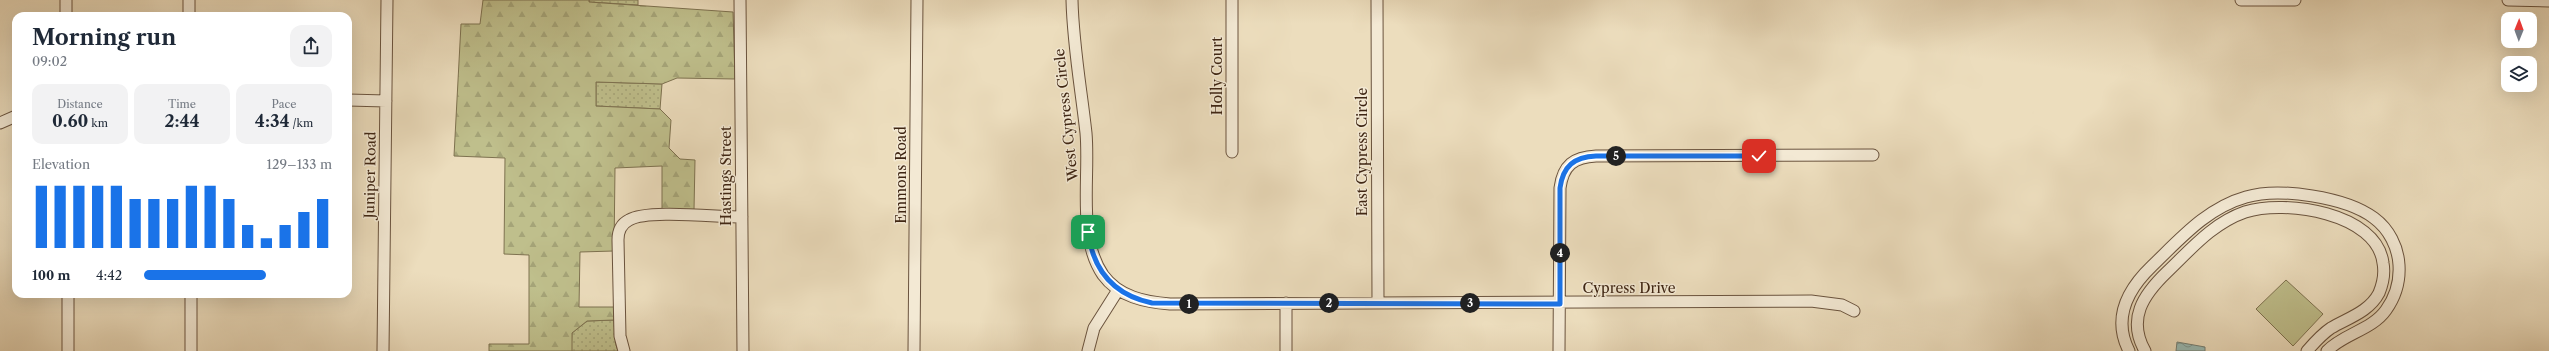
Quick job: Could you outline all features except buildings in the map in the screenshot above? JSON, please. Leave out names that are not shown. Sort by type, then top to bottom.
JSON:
[{"type":"street","points":[[66,0],[66,12]]},
{"type":"street","points":[[189,0],[189,12]]},
{"type":"street","name":"Juniper Road","points":[[383,351],[387,0]]},
{"type":"street","name":"Hastings Street","points":[[740,0],[743,351]]},
{"type":"street","name":"Emmons Road","points":[[914,351],[917,0]]},
{"type":"street","name":"West Cypress Circle","points":[[1072,0],[1076,66],[1086,134],[1090,247],[1102,272],[1118,290]]},
{"type":"street","name":"Holly Court","points":[[1232,0],[1232,152]]},
{"type":"street","name":"East Cypress Circle","points":[[1377,0],[1378,303]]},
{"type":"street","points":[[2241,0],[2294,0]]},
{"type":"street","points":[[2508,0],[2549,1]]},
{"type":"street","points":[[352,100],[386,101]]},
{"type":"street","points":[[0,123],[12,118]]},
{"type":"street","points":[[1559,351],[1561,178],[1570,163],[1577,159],[1596,156],[1873,155]]},
{"type":"street","points":[[2129,351],[2122,333],[2123,310],[2126,298],[2141,277],[2200,220],[2213,211],[2246,197],[2277,192],[2294,193],[2324,199],[2363,212],[2381,225],[2395,245],[2400,275],[2398,287],[2389,306],[2373,322],[2327,351]]},
{"type":"street","points":[[2145,351],[2137,330],[2138,308],[2153,286],[2214,228],[2240,214],[2274,206],[2310,212],[2358,225],[2376,242],[2383,260],[2382,285],[2371,303],[2360,313],[2330,329],[2307,351]]},
{"type":"street","points":[[624,351],[620,336],[618,240],[620,227],[629,219],[653,215],[742,217]]},
{"type":"street","points":[[1088,351],[1094,328],[1118,290]]},
{"type":"street","name":"Cypress Drive","points":[[1118,290],[1141,300],[1164,304],[1560,304],[1811,301],[1842,305],[1854,311]]},
{"type":"street","points":[[68,298],[68,351]]},
{"type":"street","points":[[191,298],[191,351]]},
{"type":"street","points":[[1286,303],[1286,351]]},
{"type":"green space","points":[[483,0],[589,0],[589,2],[733,12],[735,79],[677,78],[662,84],[596,82],[596,106],[660,109],[671,120],[669,148],[680,159],[695,160],[694,210],[662,210],[662,166],[615,168],[614,251],[580,252],[579,307],[614,307],[614,320],[587,321],[572,333],[572,351],[489,351],[489,344],[529,344],[529,255],[504,254],[505,158],[454,156],[461,24],[480,24]]},
{"type":"green space","points":[[589,0],[638,0],[638,5],[589,2]]},
{"type":"green space","points":[[596,82],[662,84],[660,109],[596,106]]},
{"type":"green space","points":[[2286,280],[2323,314],[2293,346],[2256,309]]},
{"type":"green space","points":[[614,320],[616,345],[618,351],[571,351],[572,333],[587,321]]},
{"type":"water","points":[[2177,342],[2205,347],[2205,351],[2176,351]]},
{"type":"route","points":[[1088,232],[1093,257],[1104,276],[1111,284],[1118,290],[1131,297],[1152,303],[1560,304],[1560,188],[1564,170],[1570,163],[1577,159],[1596,156],[1759,156]]}]
